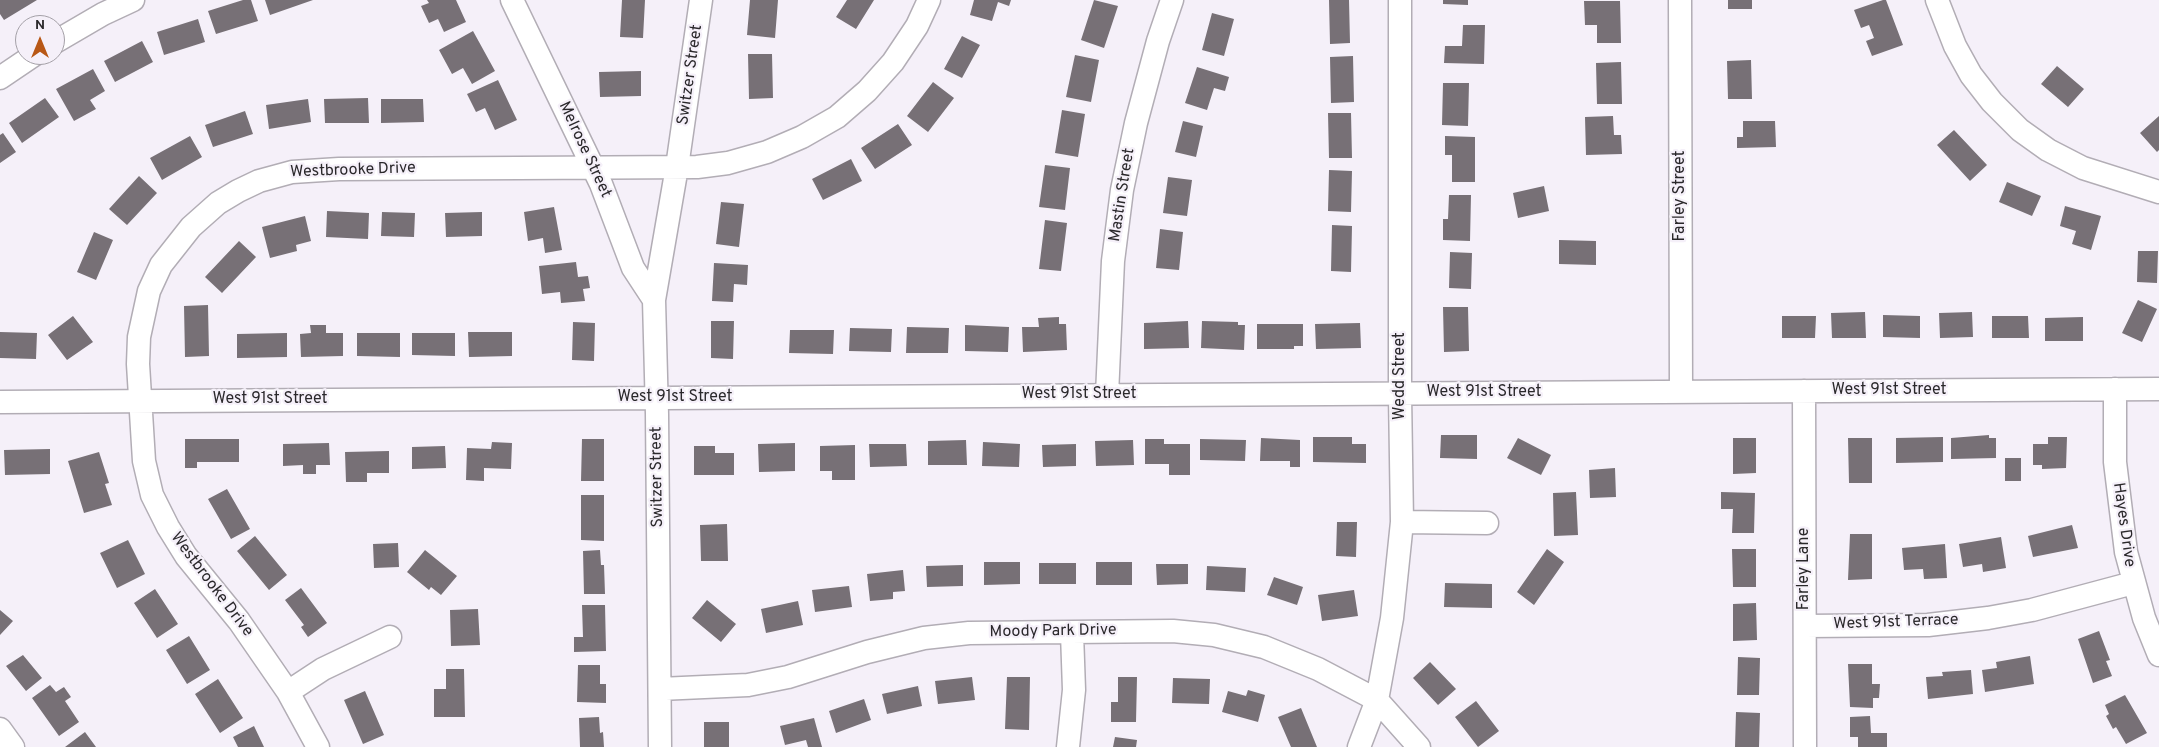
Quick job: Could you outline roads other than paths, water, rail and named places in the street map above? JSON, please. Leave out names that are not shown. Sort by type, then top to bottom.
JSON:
[{"type":"street","points":[[65,36],[103,14],[133,0]]},
{"type":"street","name":"Melrose Street","points":[[512,0],[601,184],[633,268],[654,300]]},
{"type":"street","name":"Switzer Street","points":[[660,747],[657,398],[654,300],[662,266],[702,0]]},
{"type":"street","name":"Westbrooke Drive","points":[[318,747],[288,692],[239,621],[186,556],[152,495],[144,461],[140,401],[139,337],[149,291],[161,265],[190,227],[218,203],[238,191],[259,181],[292,172],[339,169],[677,167],[728,163],[767,152],[802,137],[837,117],[867,92],[893,62],[917,26],[929,0]]},
{"type":"street","name":"Mastin Street","points":[[1107,395],[1113,261],[1122,190],[1138,114],[1158,41],[1172,0]]},
{"type":"street","name":"Wedd Street","points":[[1359,747],[1377,700],[1392,618],[1402,522],[1400,394],[1400,0]]},
{"type":"street","name":"Farley Street","points":[[1680,0],[1681,392]]},
{"type":"street","points":[[1937,0],[1955,46],[1971,75],[1992,102],[2020,130],[2048,150],[2083,168],[2159,192]]},
{"type":"street","points":[[0,78],[19,65]]},
{"type":"street","name":"Hayes Drive","points":[[2115,389],[2116,470],[2126,552],[2144,618],[2159,655]]},
{"type":"street","name":"West 91st Street","points":[[0,402],[2159,389]]},
{"type":"street","name":"Farley Lane","points":[[1804,391],[1805,747]]},
{"type":"street","points":[[1402,522],[1487,523]]},
{"type":"street","name":"West 91st Terrace","points":[[1805,626],[1928,625],[1988,618],[2032,610],[2133,583]]},
{"type":"street","name":"Moody Park Drive","points":[[660,688],[748,685],[788,677],[867,652],[924,638],[969,633],[1173,631],[1214,635],[1264,647],[1318,669],[1377,700],[1419,747]]},
{"type":"street","points":[[1068,747],[1074,690],[1072,632]]},
{"type":"street","points":[[288,692],[323,669],[390,637]]},
{"type":"street","points":[[0,729],[13,747]]}]
